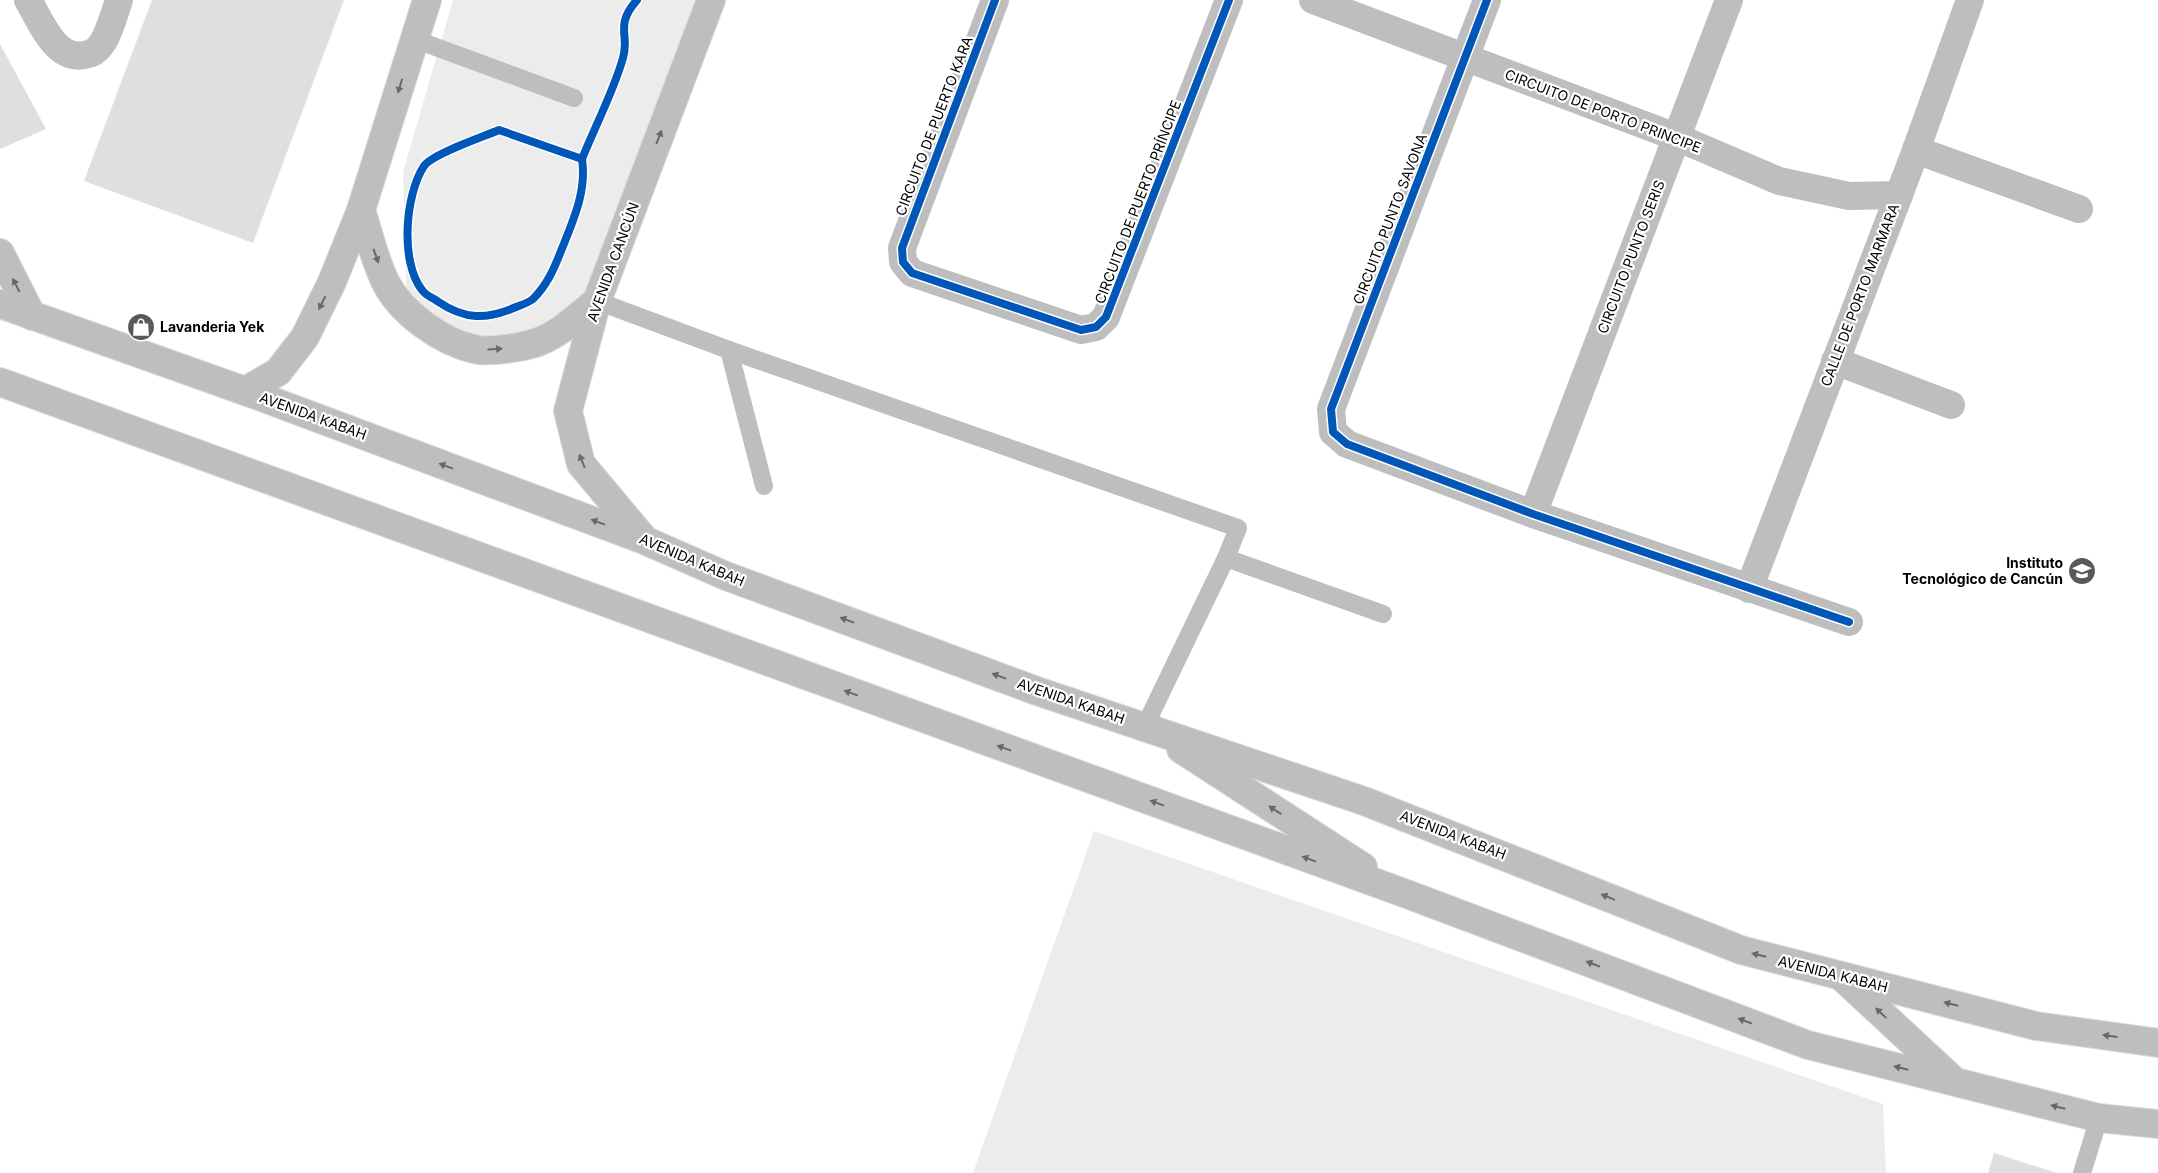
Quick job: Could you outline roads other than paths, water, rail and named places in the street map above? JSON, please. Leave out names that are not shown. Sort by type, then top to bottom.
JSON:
[{"type":"main road","points":[[28,0],[54,44],[64,52],[78,56],[92,54],[102,45],[119,0]]},
{"type":"main road","points":[[246,391],[278,372],[305,337],[332,282],[361,210],[427,0]]},
{"type":"main road","name":"AVENIDA CANCÚN","points":[[644,540],[581,464],[568,411],[597,301],[711,0]]},
{"type":"main road","name":"CIRCUITO DE PUERTO KARA","points":[[903,262],[902,248],[995,0]]},
{"type":"main road","name":"CIRCUITO DE PUERTO PRÍNCIPE","points":[[903,262],[912,273],[1081,330],[1096,327],[1106,317],[1229,0]]},
{"type":"main road","name":"CIRCUITO DE PORTO PRINCIPE","points":[[1312,0],[1676,137],[1778,181],[1849,196],[1899,195]]},
{"type":"main road","name":"CIRCUITO PUNTO SAVONA","points":[[1487,0],[1331,409],[1333,432],[1347,444],[1533,514]]},
{"type":"main road","name":"CIRCUITO PUNTO SERIS","points":[[1533,514],[1729,0]]},
{"type":"main road","name":"CALLE DE PORTO MARMARA","points":[[1749,589],[1916,150],[1970,0]]},
{"type":"main road","points":[[1916,150],[2078,209]]},
{"type":"main road","points":[[361,210],[387,285],[407,311],[427,328],[475,350],[508,348],[538,342],[561,330],[597,301]]},
{"type":"main road","points":[[0,253],[32,316]]},
{"type":"main road","name":"AVENIDA KABAH","points":[[0,304],[246,391],[644,540],[726,576],[1038,691],[1364,801],[1741,950],[2036,1026],[2158,1043]]},
{"type":"main road","points":[[1835,361],[1951,405]]},
{"type":"main road","points":[[0,382],[1404,893],[1808,1045],[2099,1118],[2158,1139]]},
{"type":"main road","points":[[1533,514],[1849,622]]},
{"type":"main road","points":[[1145,726],[1404,893]]},
{"type":"main road","points":[[1841,976],[1955,1082]]},
{"type":"main road","points":[[2099,1118],[2158,1124]]},
{"type":"lane","points":[[414,39],[574,98]]},
{"type":"lane","points":[[597,301],[729,350],[1238,528],[1226,558],[1145,726]]},
{"type":"lane","points":[[729,350],[764,486]]},
{"type":"lane","points":[[1226,558],[1383,614]]},
{"type":"lane","points":[[2082,1173],[2099,1118]]},
{"type":"place","name":"Lavanderia Yek","points":[[141,327]]},
{"type":"place","name":"Instituto Tecnológico de Cancún","points":[[2082,571]]}]
